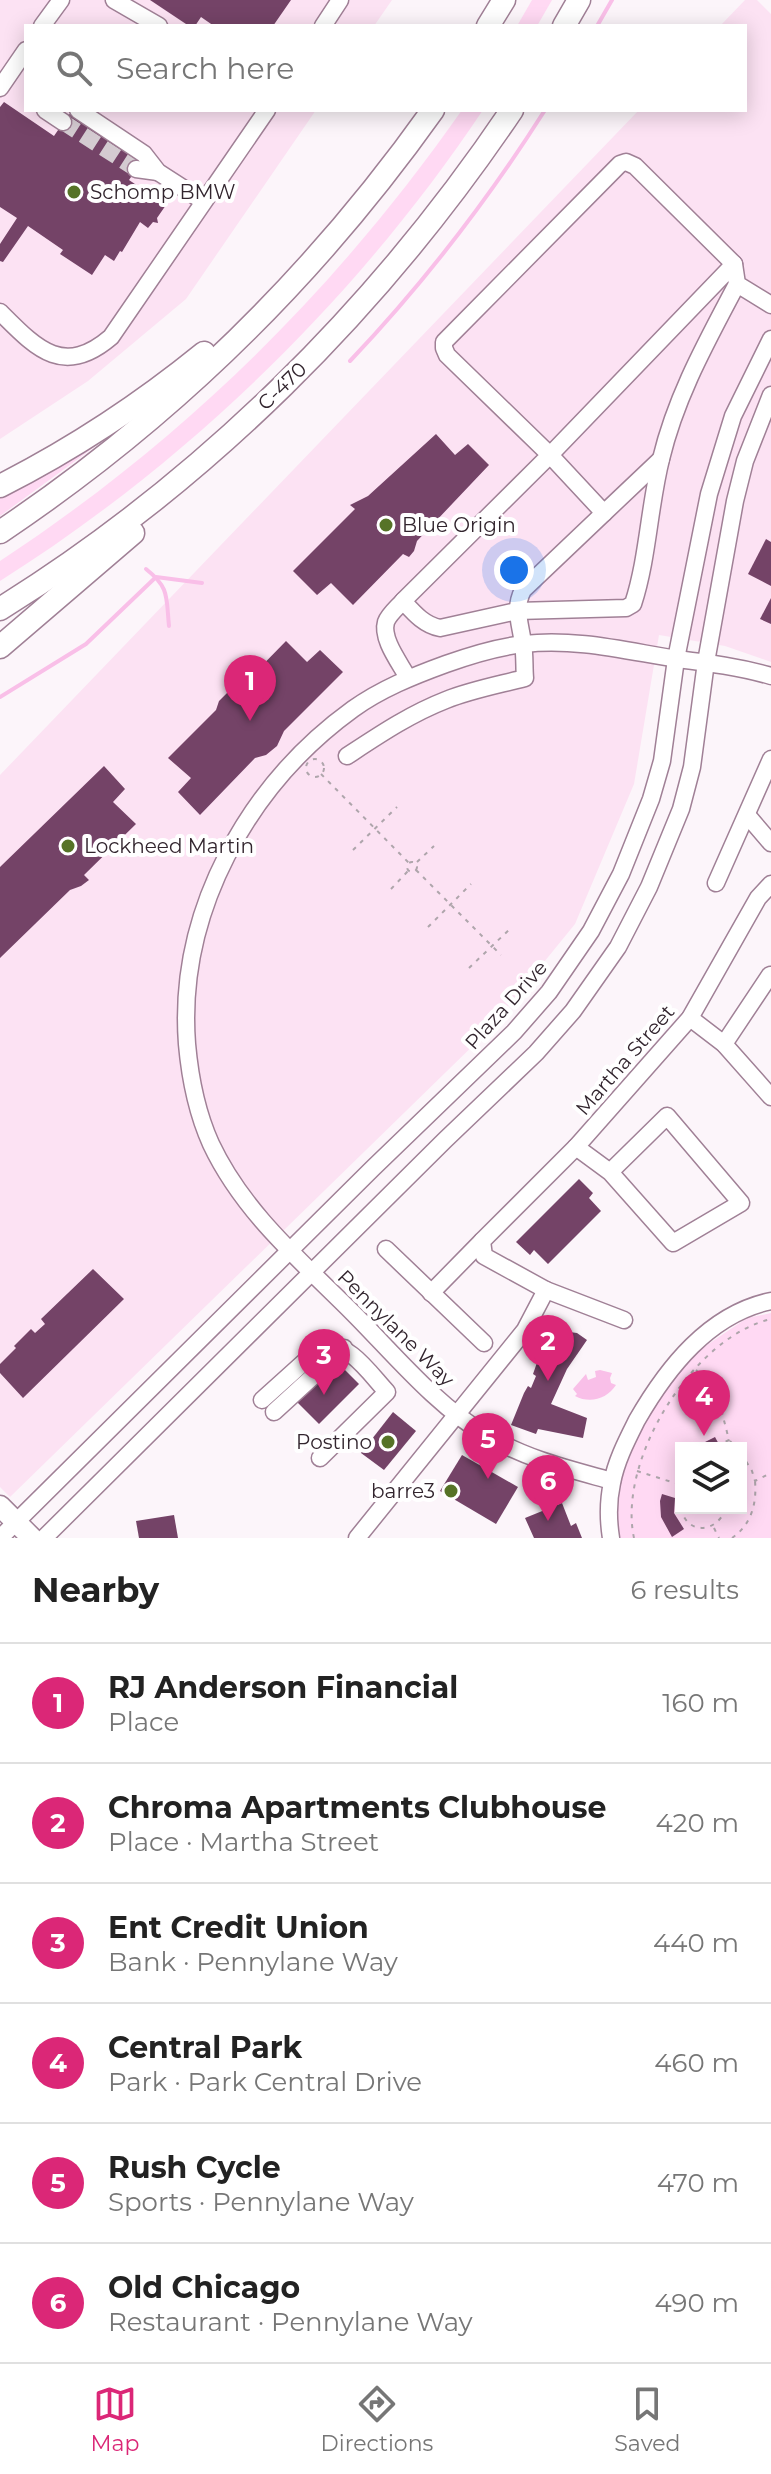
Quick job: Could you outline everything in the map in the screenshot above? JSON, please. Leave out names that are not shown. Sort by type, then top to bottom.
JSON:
[{"type":"highway","points":[[489,24],[504,0]]},
{"type":"highway","points":[[565,24],[579,0]]},
{"type":"highway","points":[[0,532],[108,454],[204,372],[288,288],[366,198],[431,112]]},
{"type":"highway","name":"C-470","points":[[0,609],[118,528],[199,463],[317,352],[381,282],[469,171],[511,112]]},
{"type":"highway","points":[[0,486],[87,438],[170,380],[256,307],[341,218],[366,198]]},
{"type":"highway","points":[[0,647],[223,456],[249,418]]},
{"type":"main road","points":[[0,1506],[32,1538]]},
{"type":"street","points":[[43,24],[61,0]]},
{"type":"street","points":[[114,0],[156,24]]},
{"type":"street","points":[[324,24],[340,0]]},
{"type":"street","points":[[0,88],[20,71]]},
{"type":"street","points":[[48,112],[63,122]]},
{"type":"street","points":[[81,112],[144,154],[158,172],[203,201]]},
{"type":"street","points":[[0,312],[43,351],[59,357],[92,352],[111,337],[266,112]]},
{"type":"street","points":[[403,601],[419,618],[440,628],[517,611],[626,608],[633,604],[661,459],[681,396],[737,284],[734,264],[635,166],[626,162],[620,164],[444,342],[447,355],[550,455],[604,513]]},
{"type":"street","points":[[136,169],[158,172]]},
{"type":"street","points":[[408,678],[389,643],[385,625],[388,618],[734,264]]},
{"type":"street","points":[[737,284],[771,305]]},
{"type":"street","name":"Plaza Drive","points":[[0,1538],[289,1250],[514,1032],[566,970],[621,874],[651,799],[662,761],[676,659],[709,494],[721,452],[748,382],[771,339]]},
{"type":"street","points":[[44,1538],[536,1053],[573,1011],[618,947],[649,887],[681,809],[692,767],[706,662],[735,501],[745,461],[765,430],[771,395]]},
{"type":"street","points":[[347,756],[421,710],[467,692],[525,678],[517,611],[523,590],[661,459]]},
{"type":"street","name":"Pennylane Way","points":[[612,1481],[548,1463],[482,1433],[457,1414],[261,1221],[238,1192],[219,1160],[201,1118],[191,1080],[186,1003],[192,956],[212,887],[234,842],[260,801],[278,778],[355,708],[408,678],[475,653],[523,644],[578,642],[706,662],[771,676]]},
{"type":"street","points":[[716,883],[771,759]]},
{"type":"street","points":[[747,815],[771,843]]},
{"type":"street","name":"Martha Street","points":[[431,1293],[576,1147],[690,1018],[758,898],[771,884]]},
{"type":"street","points":[[724,1044],[771,976]]},
{"type":"street","points":[[690,1018],[724,1044],[771,1097]]},
{"type":"street","points":[[576,1147],[610,1172],[673,1243],[741,1203],[667,1116],[610,1172]]},
{"type":"street","points":[[482,1241],[484,1256],[546,1290],[624,1320]]},
{"type":"street","points":[[386,1249],[484,1343]]},
{"type":"street","points":[[357,1538],[525,1330],[546,1290]]},
{"type":"street","points":[[611,1538],[608,1515],[612,1481],[634,1427],[656,1388],[694,1344],[721,1322],[740,1311],[771,1301]]},
{"type":"street","points":[[269,1406],[340,1347],[387,1392],[320,1458]]},
{"type":"path","points":[[317,759],[321,762],[324,766],[321,774],[308,773],[306,767],[309,762],[317,759]]},
{"type":"path","points":[[321,774],[409,863],[409,870],[391,889]]},
{"type":"path","points":[[353,850],[397,807]]},
{"type":"path","points":[[409,863],[416,863],[434,846]]},
{"type":"path","points":[[416,863],[416,870],[501,955]]},
{"type":"path","points":[[409,870],[416,870]]},
{"type":"path","points":[[428,927],[471,884]]},
{"type":"path","points":[[469,968],[512,927]]},
{"type":"path","points":[[634,1538],[630,1521],[637,1471],[650,1434],[695,1369],[722,1344],[746,1328],[771,1319]]},
{"type":"path","points":[[695,1369],[716,1389],[729,1440],[725,1442]]},
{"type":"path","points":[[732,1538],[742,1531],[755,1503],[755,1481],[747,1463]]},
{"type":"path","points":[[637,1471],[675,1483]]},
{"type":"path","points":[[755,1481],[771,1473]]},
{"type":"path","points":[[682,1514],[689,1523],[706,1528],[721,1520],[724,1514]]},
{"type":"path","points":[[713,1526],[719,1538]]},
{"type":"shaded area","points":[[0,0],[392,0],[375,24],[24,24],[24,112],[315,112],[186,299],[88,381],[0,439]]},
{"type":"shaded area","points":[[532,0],[552,0],[538,24],[518,24]]},
{"type":"shaded area","points":[[745,0],[757,0],[771,14],[771,662],[725,646],[659,635],[634,784],[575,924],[487,1032],[10,1497],[0,1487],[0,775],[637,112],[747,112],[747,24],[722,24]]},
{"type":"shaded area","points":[[461,112],[482,112],[382,246],[266,371],[138,483],[0,581],[0,561],[132,465],[253,358],[362,240]]},
{"type":"shaded area","points":[[95,443],[97,445],[0,516],[0,496]]},
{"type":"shaded area","points":[[771,1313],[771,1538],[620,1538],[617,1532],[619,1485],[642,1425],[672,1379],[704,1347],[747,1318]]},
{"type":"shaded area","points":[[595,1371],[612,1373],[611,1383],[616,1385],[612,1390],[592,1400],[575,1396],[577,1394],[573,1389],[586,1374],[588,1380],[596,1377]]},
{"type":"building","points":[[150,0],[291,0],[274,24],[211,24],[201,17],[196,24],[186,24]]},
{"type":"building","name":"Schomp BMW","points":[[4,102],[54,136],[69,114],[141,162],[129,180],[166,205],[157,218],[158,223],[153,222],[148,228],[140,222],[114,261],[105,255],[92,275],[60,254],[63,250],[28,226],[3,262],[0,261],[0,244],[17,218],[0,207],[0,107]]},
{"type":"building","name":"Blue Origin","points":[[436,434],[455,455],[468,444],[489,465],[417,541],[409,557],[403,554],[353,605],[331,583],[317,595],[293,571],[355,509],[350,505],[368,496]]},
{"type":"building","points":[[766,539],[771,542],[771,586],[748,574]]},
{"type":"building","points":[[771,598],[771,624],[760,619]]},
{"type":"building","points":[[286,641],[307,662],[320,650],[343,672],[284,731],[277,746],[266,755],[255,758],[200,815],[178,792],[191,778],[168,758],[216,710],[219,701],[228,692],[240,688]]},
{"type":"building","name":"Lockheed Martin","points":[[104,766],[125,789],[113,802],[136,824],[84,875],[89,880],[70,890],[0,958],[0,867]]},
{"type":"building","points":[[579,1179],[593,1193],[589,1198],[601,1211],[548,1264],[534,1250],[530,1255],[516,1242]]},
{"type":"building","points":[[93,1269],[124,1299],[23,1398],[0,1373],[0,1364],[31,1329],[35,1333],[45,1324],[41,1319]]},
{"type":"building","points":[[554,1326],[562,1331],[577,1333],[587,1340],[567,1369],[551,1404],[587,1418],[583,1438],[538,1429],[536,1434],[511,1425],[524,1393],[528,1386],[531,1388],[539,1357],[542,1358]]},
{"type":"building","points":[[335,1360],[359,1384],[319,1424],[295,1400],[305,1390],[292,1376],[303,1365],[316,1378]]},
{"type":"building","name":"Postino","points":[[393,1412],[416,1431],[384,1470],[361,1453]]},
{"type":"building","points":[[462,1455],[518,1487],[496,1524],[440,1491]]},
{"type":"building","points":[[662,1494],[675,1498],[674,1513],[684,1529],[672,1537],[661,1517]]},
{"type":"building","points":[[562,1503],[571,1526],[576,1523],[582,1538],[534,1538],[525,1518]]},
{"type":"building","points":[[174,1515],[178,1538],[139,1538],[136,1521]]},
{"type":"waterway","points":[[598,24],[612,0]]},
{"type":"waterway","points":[[350,361],[454,240],[544,112]]},
{"type":"waterway","points":[[146,569],[163,588],[169,626]]},
{"type":"waterway","points":[[0,697],[86,644],[156,577],[202,583]]},
{"type":"tunnel","points":[[63,122],[136,169]]},
{"type":"place","name":"Schomp BMW","points":[[74,192]]},
{"type":"place","name":"Blue Origin","points":[[386,525]]},
{"type":"place","name":"RJ Anderson Financial","points":[[250,721]]},
{"type":"place","name":"Lockheed Martin","points":[[68,846]]},
{"type":"place","name":"Chroma Apartments Clubhouse","points":[[548,1381]]},
{"type":"place","name":"Ent Credit Union","points":[[324,1395]]},
{"type":"place","name":"Central Park","points":[[704,1436]]},
{"type":"place","name":"Postino","points":[[388,1442]]},
{"type":"place","name":"Rush Cycle","points":[[488,1479]]},
{"type":"place","name":"barre3","points":[[451,1491]]},
{"type":"place","name":"Old Chicago","points":[[548,1521]]}]
